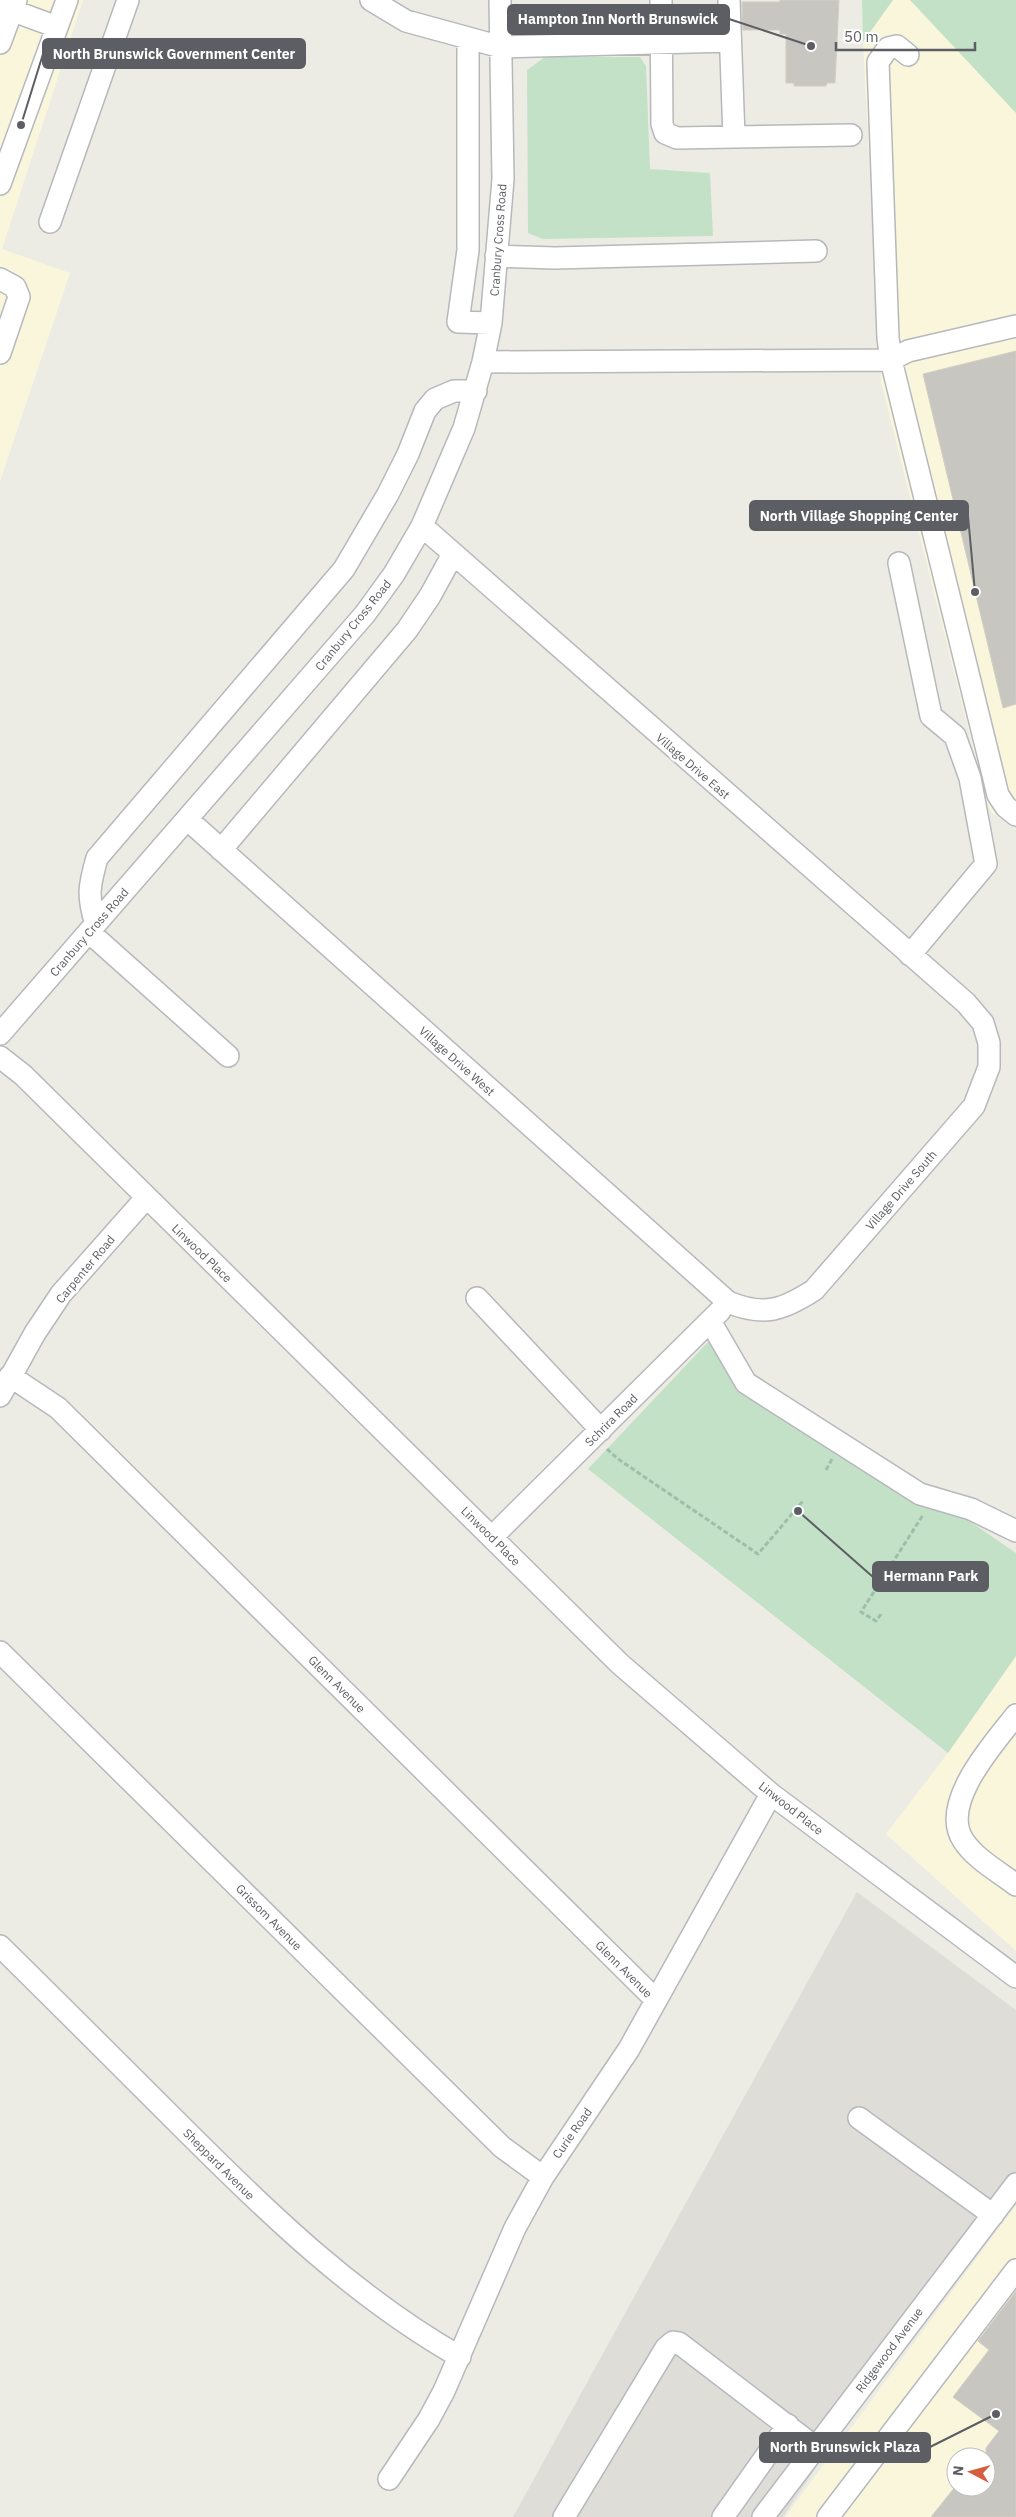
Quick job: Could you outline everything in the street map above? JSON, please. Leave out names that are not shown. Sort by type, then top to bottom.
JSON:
[{"type":"street","points":[[0,184],[7,143],[67,0]]},
{"type":"street","points":[[50,222],[128,0]]},
{"type":"street","points":[[370,0],[406,22],[501,48],[730,41]]},
{"type":"street","name":"Cranbury Cross Road","points":[[0,1034],[365,614],[394,574],[422,526],[464,428],[476,391],[491,323],[503,180],[500,0]]},
{"type":"street","points":[[661,0],[662,124],[665,133],[677,138],[851,135]]},
{"type":"street","points":[[729,0],[734,137]]},
{"type":"street","points":[[0,43],[9,6],[57,27]]},
{"type":"street","points":[[468,38],[468,250],[458,322],[491,323]]},
{"type":"street","points":[[908,55],[897,46],[888,48],[878,62],[888,338],[891,360],[998,795],[1006,807],[1016,814]]},
{"type":"street","points":[[496,256],[555,258],[816,251]]},
{"type":"street","points":[[0,279],[15,287],[19,296],[0,353]]},
{"type":"street","points":[[483,362],[891,360],[908,351],[1016,326]]},
{"type":"street","points":[[228,1056],[92,928],[89,902],[91,879],[97,858],[344,569],[388,494],[408,454],[425,410],[435,399],[454,391],[476,391]]},
{"type":"street","name":"Village Drive East","points":[[422,526],[966,1003]]},
{"type":"street","points":[[221,850],[407,630],[430,596],[453,554]]},
{"type":"street","points":[[899,563],[931,716],[955,736],[970,778],[986,864],[910,955]]},
{"type":"street","name":"Village Drive West","points":[[187,819],[728,1302]]},
{"type":"street","name":"Village Drive South","points":[[728,1302],[746,1309],[762,1310],[789,1306],[814,1290],[974,1106],[989,1067],[989,1043],[983,1023],[966,1003]]},
{"type":"street","name":"Linwood Place","points":[[0,1056],[24,1075],[146,1198],[620,1664],[771,1794],[1016,1978]]},
{"type":"street","name":"Carpenter Road","points":[[0,1396],[10,1376],[61,1294],[146,1198]]},
{"type":"street","points":[[477,1298],[607,1436]]},
{"type":"street","name":"Schrira Road","points":[[492,1537],[607,1436],[728,1302]]},
{"type":"street","points":[[710,1321],[746,1383],[920,1494],[971,1509],[1016,1531]]},
{"type":"street","name":"Glenn Avenue","points":[[10,1376],[58,1408],[656,2000]]},
{"type":"street","name":"Grissom Avenue","points":[[0,1652],[495,2140],[542,2177]]},
{"type":"street","points":[[1016,1715],[967,1783],[959,1805],[958,1824],[962,1838],[972,1852],[1016,1885]]},
{"type":"street","name":"Curie Road","points":[[389,2479],[429,2419],[460,2357],[508,2244],[542,2177],[629,2049],[771,1794]]},
{"type":"street","name":"Sheppard Avenue","points":[[0,1946],[274,2219],[384,2309],[423,2336],[460,2357]]},
{"type":"street","points":[[859,2118],[993,2214]]},
{"type":"street","name":"Ridgewood Avenue","points":[[763,2517],[1016,2184]]},
{"type":"street","points":[[828,2517],[1016,2270]]},
{"type":"street","points":[[564,2517],[666,2348],[673,2342],[680,2343],[815,2447]]},
{"type":"street","points":[[723,2517],[788,2426]]},
{"type":"path","points":[[607,1436],[606,1450],[758,1554],[802,1501]]},
{"type":"path","points":[[881,1614],[876,1621],[861,1612],[924,1512]]},
{"type":"shaded area","points":[[0,0],[83,0],[2,249],[70,273],[0,481]]},
{"type":"shaded area","points":[[893,0],[910,0],[1016,113],[1016,827],[992,813],[987,803],[881,382],[863,42]]},
{"type":"shaded area","points":[[1016,1656],[1016,1951],[886,1834],[948,1753]]},
{"type":"shaded area","points":[[857,1892],[1016,2010],[1016,2172],[783,2517],[513,2517]]},
{"type":"shaded area","points":[[1016,2205],[1016,2517],[785,2517]]},
{"type":"green space","points":[[862,0],[893,0],[863,42]]},
{"type":"green space","points":[[910,0],[1016,0],[1016,113]]},
{"type":"green space","points":[[545,57],[640,57],[646,66],[650,169],[710,173],[713,236],[543,239],[528,233],[527,70]]},
{"type":"green space","points":[[708,1342],[1016,1553],[1016,1656],[948,1753],[588,1469]]},
{"type":"building","points":[[780,0],[839,0],[835,83],[827,83],[826,86],[794,86],[794,83],[786,83],[786,34],[780,34],[780,30],[743,30],[742,2],[780,2]]},
{"type":"building","points":[[1016,351],[1016,704],[1003,708],[923,374]]},
{"type":"building","points":[[1016,2291],[1016,2517],[931,2517],[947,2497],[996,2497],[996,2447],[987,2447],[999,2431],[953,2397],[989,2350],[978,2341]]},
{"type":"place","name":"Hampton Inn North Brunswick","points":[[811,46]]},
{"type":"place","name":"North Brunswick Government Center","points":[[21,125]]},
{"type":"place","name":"North Village Shopping Center","points":[[975,592]]},
{"type":"place","name":"Hermann Park","points":[[798,1511]]},
{"type":"place","name":"North Brunswick Plaza","points":[[996,2414]]}]
